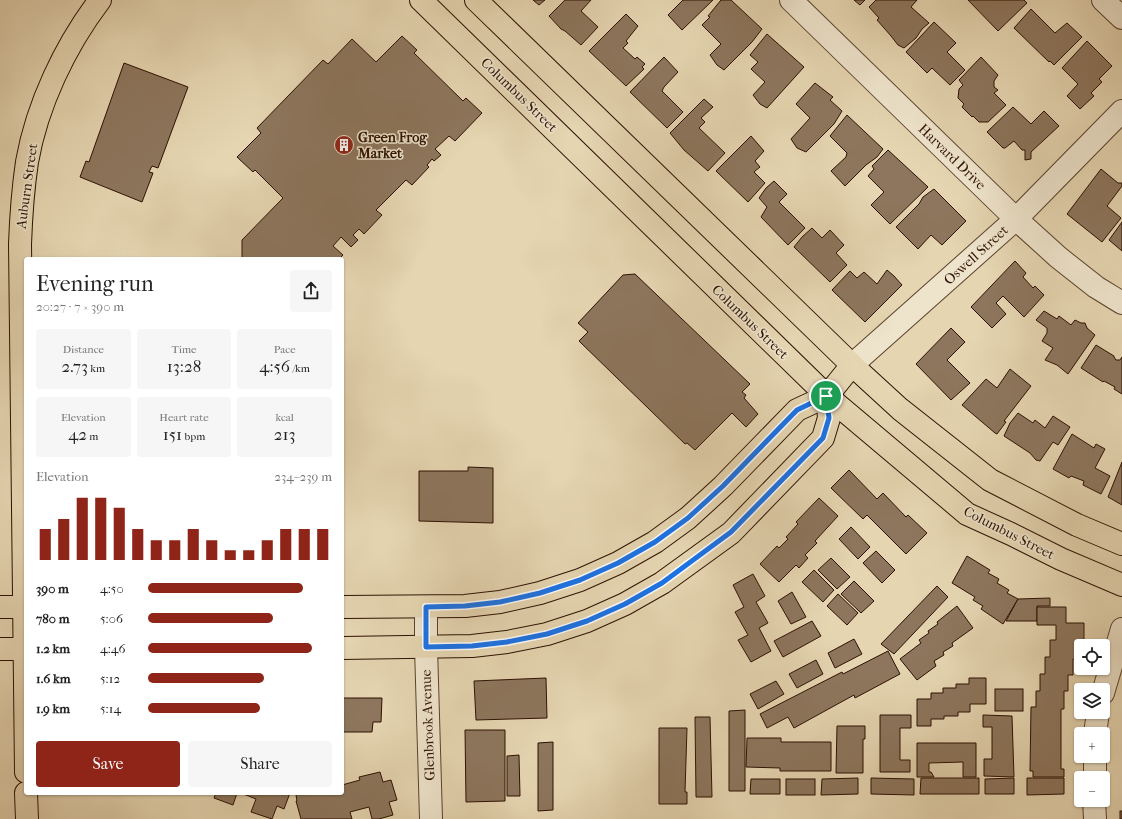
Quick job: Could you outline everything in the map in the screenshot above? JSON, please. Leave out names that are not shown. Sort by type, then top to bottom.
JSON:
[{"type":"main road","name":"Auburn Street","points":[[24,486],[20,244],[22,202],[28,161],[36,127],[50,88],[68,50],[89,14],[100,0]]},
{"type":"main road","name":"Columbus Street","points":[[421,0],[826,396],[967,514],[1012,534],[1061,559],[1122,585]]},
{"type":"main road","points":[[476,0],[852,365],[900,409],[990,480],[1078,525],[1122,544]]},
{"type":"main road","name":"Oswell Street","points":[[344,607],[465,606],[500,602],[540,593],[580,580],[618,563],[655,542],[688,518],[723,486],[797,410],[826,396],[852,365]]},
{"type":"main road","points":[[344,648],[472,646],[507,642],[547,634],[587,621],[619,607],[662,583],[731,532],[823,438],[829,418],[826,396]]},
{"type":"main road","points":[[0,607],[24,607]]},
{"type":"main road","points":[[0,649],[24,649]]},
{"type":"main road","points":[[26,795],[27,819]]},
{"type":"street","name":"Harvard Drive","points":[[791,0],[1016,219],[1058,257],[1096,287],[1122,303]]},
{"type":"street","points":[[1103,0],[1122,18]]},
{"type":"street","name":"Oswell Street","points":[[852,365],[1016,219],[1122,111]]},
{"type":"street","name":"Glenbrook Avenue","points":[[426,607],[431,819]]},
{"type":"street","points":[[1106,683],[1122,629]]},
{"type":"street","points":[[1094,807],[1095,819]]},
{"type":"building","points":[[533,0],[545,0],[539,5]]},
{"type":"building","points":[[565,0],[591,0],[581,11],[598,27],[581,45],[561,29],[549,16]]},
{"type":"building","points":[[683,0],[713,0],[682,30],[668,15]]},
{"type":"building","points":[[721,0],[731,0],[762,29],[752,42],[724,70],[717,65],[710,55],[721,44],[702,25],[710,17],[708,16]]},
{"type":"building","points":[[854,0],[865,0],[860,5]]},
{"type":"building","points":[[876,0],[917,0],[911,7],[929,23],[922,29],[916,38],[904,48],[898,45],[877,20],[879,18],[869,7]]},
{"type":"building","points":[[968,0],[1024,0],[1027,3],[998,31]]},
{"type":"building","points":[[1031,9],[1055,33],[1067,23],[1082,37],[1054,65],[1014,28]]},
{"type":"building","points":[[626,14],[638,26],[626,41],[628,43],[623,48],[635,59],[637,57],[645,64],[642,67],[644,69],[626,86],[589,51]]},
{"type":"building","points":[[934,22],[956,43],[947,52],[965,70],[950,85],[932,68],[927,73],[906,52]]},
{"type":"building","points":[[767,34],[804,67],[767,108],[760,104],[753,95],[765,82],[751,69],[758,62],[750,55]]},
{"type":"building","name":"Green Frog Market","points":[[402,36],[417,50],[414,53],[463,101],[466,98],[482,113],[455,141],[449,136],[435,149],[441,155],[434,161],[432,159],[427,165],[429,167],[412,185],[406,180],[376,210],[382,215],[364,234],[359,229],[353,235],[358,240],[351,247],[341,237],[333,246],[343,255],[341,257],[242,257],[242,240],[283,198],[255,170],[253,172],[237,157],[261,133],[257,128],[323,60],[328,64],[352,39],[376,62]]},
{"type":"building","points":[[1087,41],[1112,66],[1099,79],[1102,82],[1091,93],[1094,96],[1080,109],[1067,96],[1078,84],[1062,68]]},
{"type":"building","points":[[664,57],[678,72],[662,91],[683,112],[667,128],[630,92]]},
{"type":"building","points":[[981,57],[998,75],[994,81],[994,87],[998,90],[994,93],[1006,105],[988,122],[979,122],[973,116],[972,117],[962,107],[964,104],[958,98],[959,89],[963,85],[959,80]]},
{"type":"building","points":[[124,63],[188,87],[158,168],[152,166],[149,172],[153,173],[142,202],[80,177],[86,161],[89,162]]},
{"type":"building","points":[[815,83],[833,97],[830,100],[842,111],[834,124],[806,152],[797,148],[791,139],[810,118],[796,104]]},
{"type":"building","points":[[704,99],[713,107],[701,118],[705,122],[699,128],[725,153],[708,171],[684,150],[670,133]]},
{"type":"building","points":[[1013,107],[1031,124],[1044,111],[1059,126],[1031,152],[1031,159],[1025,160],[1025,150],[1022,150],[1014,141],[1003,148],[987,132]]},
{"type":"building","points":[[847,115],[883,149],[877,157],[866,165],[845,186],[831,171],[846,157],[847,153],[830,136]]},
{"type":"building","points":[[751,136],[764,151],[755,161],[760,167],[754,172],[765,183],[748,202],[716,171]]},
{"type":"building","points":[[888,150],[928,187],[890,224],[871,205],[884,192],[868,176],[874,169],[872,166]]},
{"type":"building","points":[[1101,169],[1118,183],[1122,183],[1122,186],[1107,206],[1121,218],[1102,242],[1067,214]]},
{"type":"building","points":[[774,181],[787,194],[779,202],[805,228],[788,245],[761,217],[767,207],[759,198],[766,188]]},
{"type":"building","points":[[934,189],[966,221],[942,245],[931,235],[918,249],[896,227],[919,204],[923,197]]},
{"type":"building","points":[[1122,222],[1122,251],[1109,240]]},
{"type":"building","points":[[812,228],[822,238],[830,230],[844,245],[836,253],[847,265],[830,282],[794,247]]},
{"type":"building","points":[[1015,261],[1026,273],[1023,277],[1033,288],[1035,286],[1044,295],[1024,317],[1003,296],[996,303],[1006,314],[992,328],[971,307]]},
{"type":"building","points":[[887,270],[902,285],[865,322],[832,290],[850,271],[857,278],[864,272],[877,284]]},
{"type":"building","points":[[635,274],[750,384],[742,392],[746,395],[744,398],[758,414],[746,427],[732,413],[695,450],[687,443],[685,444],[579,341],[588,332],[578,323],[623,275]]},
{"type":"building","points":[[1044,311],[1057,319],[1059,316],[1071,325],[1075,320],[1085,323],[1087,328],[1095,335],[1068,374],[1057,365],[1045,360],[1053,348],[1042,341],[1047,333],[1047,328],[1036,320]]},
{"type":"building","points":[[951,328],[965,342],[947,360],[970,383],[951,400],[916,364]]},
{"type":"building","points":[[1096,345],[1114,356],[1116,360],[1120,360],[1122,357],[1122,394],[1114,389],[1115,387],[1104,381],[1103,382],[1081,368]]},
{"type":"building","points":[[1010,369],[1031,386],[1004,421],[1006,422],[997,434],[962,405],[986,379],[997,388]]},
{"type":"building","points":[[1018,413],[1033,423],[1035,420],[1045,428],[1053,416],[1070,427],[1058,445],[1053,442],[1040,461],[1036,460],[1030,453],[1004,436],[1010,423]]},
{"type":"building","points":[[1072,434],[1094,448],[1096,444],[1105,449],[1095,468],[1110,476],[1101,494],[1083,485],[1084,481],[1071,476],[1069,478],[1053,469]]},
{"type":"building","points":[[1122,462],[1122,505],[1108,497]]},
{"type":"building","points":[[468,467],[493,468],[493,523],[419,521],[419,471],[468,471]]},
{"type":"building","points":[[849,470],[877,499],[883,493],[906,517],[908,515],[927,533],[906,554],[867,515],[863,519],[831,488]]},
{"type":"building","points":[[819,498],[838,516],[815,541],[817,543],[805,555],[808,558],[799,568],[796,565],[779,582],[760,564],[777,546],[779,548],[788,539],[786,537],[798,524],[796,522]]},
{"type":"building","points":[[851,527],[870,547],[858,559],[839,539]]},
{"type":"building","points":[[876,551],[895,570],[882,583],[863,563]]},
{"type":"building","points":[[967,556],[990,570],[988,573],[999,579],[997,583],[1009,590],[1007,593],[1018,599],[1003,624],[981,609],[983,606],[973,600],[975,597],[952,583]]},
{"type":"building","points":[[831,558],[850,577],[837,589],[818,570]]},
{"type":"building","points":[[814,570],[834,590],[823,602],[802,582]]},
{"type":"building","points":[[753,574],[765,596],[756,602],[768,623],[759,628],[771,651],[751,662],[738,640],[748,635],[735,612],[744,607],[733,585]]},
{"type":"building","points":[[854,581],[874,601],[861,613],[841,594]]},
{"type":"building","points":[[937,586],[948,597],[894,654],[881,644]]},
{"type":"building","points":[[792,592],[806,617],[791,624],[778,601]]},
{"type":"building","points":[[838,594],[858,613],[847,625],[827,606]]},
{"type":"building","points":[[1050,598],[1050,606],[1037,606],[1037,621],[1006,621],[1018,599]]},
{"type":"building","points":[[957,606],[973,628],[952,643],[953,646],[943,652],[944,655],[934,661],[936,666],[917,680],[900,659],[921,643],[919,640],[929,633],[928,631],[938,624],[937,622]]},
{"type":"building","points":[[1037,607],[1066,607],[1066,623],[1084,623],[1084,639],[1074,639],[1073,675],[1068,675],[1068,691],[1064,691],[1064,709],[1061,709],[1061,769],[1064,769],[1064,777],[1033,777],[1033,771],[1030,771],[1031,707],[1036,707],[1036,691],[1040,691],[1040,674],[1045,674],[1045,657],[1050,657],[1050,640],[1056,640],[1056,625],[1037,625]]},
{"type":"building","points":[[812,621],[821,636],[783,657],[774,641]]},
{"type":"building","points":[[854,639],[862,654],[835,668],[828,653]]},
{"type":"building","points":[[888,651],[900,674],[855,698],[854,695],[794,728],[788,717],[767,728],[760,714],[842,672],[843,674]]},
{"type":"building","points":[[816,660],[823,674],[797,688],[789,674]]},
{"type":"building","points":[[546,678],[547,718],[476,720],[474,681]]},
{"type":"building","points":[[969,678],[986,678],[986,704],[970,704],[970,712],[958,712],[958,716],[944,716],[944,719],[931,719],[931,726],[917,726],[917,699],[931,699],[931,693],[943,693],[943,688],[956,688],[956,684],[969,684]]},
{"type":"building","points":[[776,681],[784,694],[758,709],[750,694]]},
{"type":"building","points":[[995,689],[1023,689],[1023,711],[995,711]]},
{"type":"building","points":[[344,698],[382,698],[381,722],[373,722],[372,732],[344,732]]},
{"type":"building","points":[[745,710],[745,791],[729,791],[729,711]]},
{"type":"building","points":[[880,715],[911,715],[911,728],[900,728],[900,760],[910,760],[910,772],[880,772]]},
{"type":"building","points":[[983,715],[1012,716],[1014,777],[984,776],[984,759],[992,759],[992,727],[983,727]]},
{"type":"building","points":[[695,717],[710,717],[712,797],[696,797]]},
{"type":"building","points":[[837,726],[865,726],[865,739],[863,739],[863,773],[836,773]]},
{"type":"building","points":[[659,728],[687,728],[685,792],[687,792],[687,804],[659,804]]},
{"type":"building","points":[[465,730],[505,730],[505,801],[466,802]]},
{"type":"building","points":[[747,738],[781,738],[781,742],[831,742],[831,771],[780,771],[780,768],[746,767]]},
{"type":"building","points":[[553,742],[553,810],[538,811],[538,743]]},
{"type":"building","points":[[917,743],[976,743],[976,777],[963,777],[963,762],[929,763],[929,772],[931,772],[934,777],[917,777]]},
{"type":"building","points":[[519,755],[520,796],[507,796],[507,756]]},
{"type":"building","points":[[380,772],[383,782],[391,780],[397,800],[389,802],[393,815],[379,819],[372,819],[369,807],[350,812],[352,819],[301,819],[296,801],[296,795],[344,795],[344,784],[360,780],[359,777]]},
{"type":"building","points":[[858,778],[858,794],[821,795],[822,779]]},
{"type":"building","points":[[871,778],[914,779],[914,795],[871,794]]},
{"type":"building","points":[[921,778],[979,778],[979,794],[920,794]]},
{"type":"building","points":[[1014,778],[1014,794],[985,794],[985,779]]},
{"type":"building","points":[[1027,778],[1064,778],[1064,794],[1027,795]]},
{"type":"building","points":[[751,779],[780,779],[780,794],[750,794]]},
{"type":"building","points":[[786,779],[815,779],[815,795],[786,795]]},
{"type":"building","points":[[215,795],[236,795],[233,805],[214,798]]},
{"type":"building","points":[[246,795],[289,795],[284,809],[277,806],[272,819],[251,812],[256,799]]},
{"type":"building","points":[[1120,811],[1122,811],[1122,819],[1120,819]]},
{"type":"place","name":"Green Frog Market","points":[[344,145]]},
{"type":"route","points":[[826,396],[829,418],[823,438],[731,532],[662,583],[625,604],[587,621],[547,634],[507,642],[472,646],[426,647],[426,607],[465,606],[500,602],[540,593],[580,580],[618,563],[655,542],[688,518],[723,486],[797,410],[826,396]]}]
